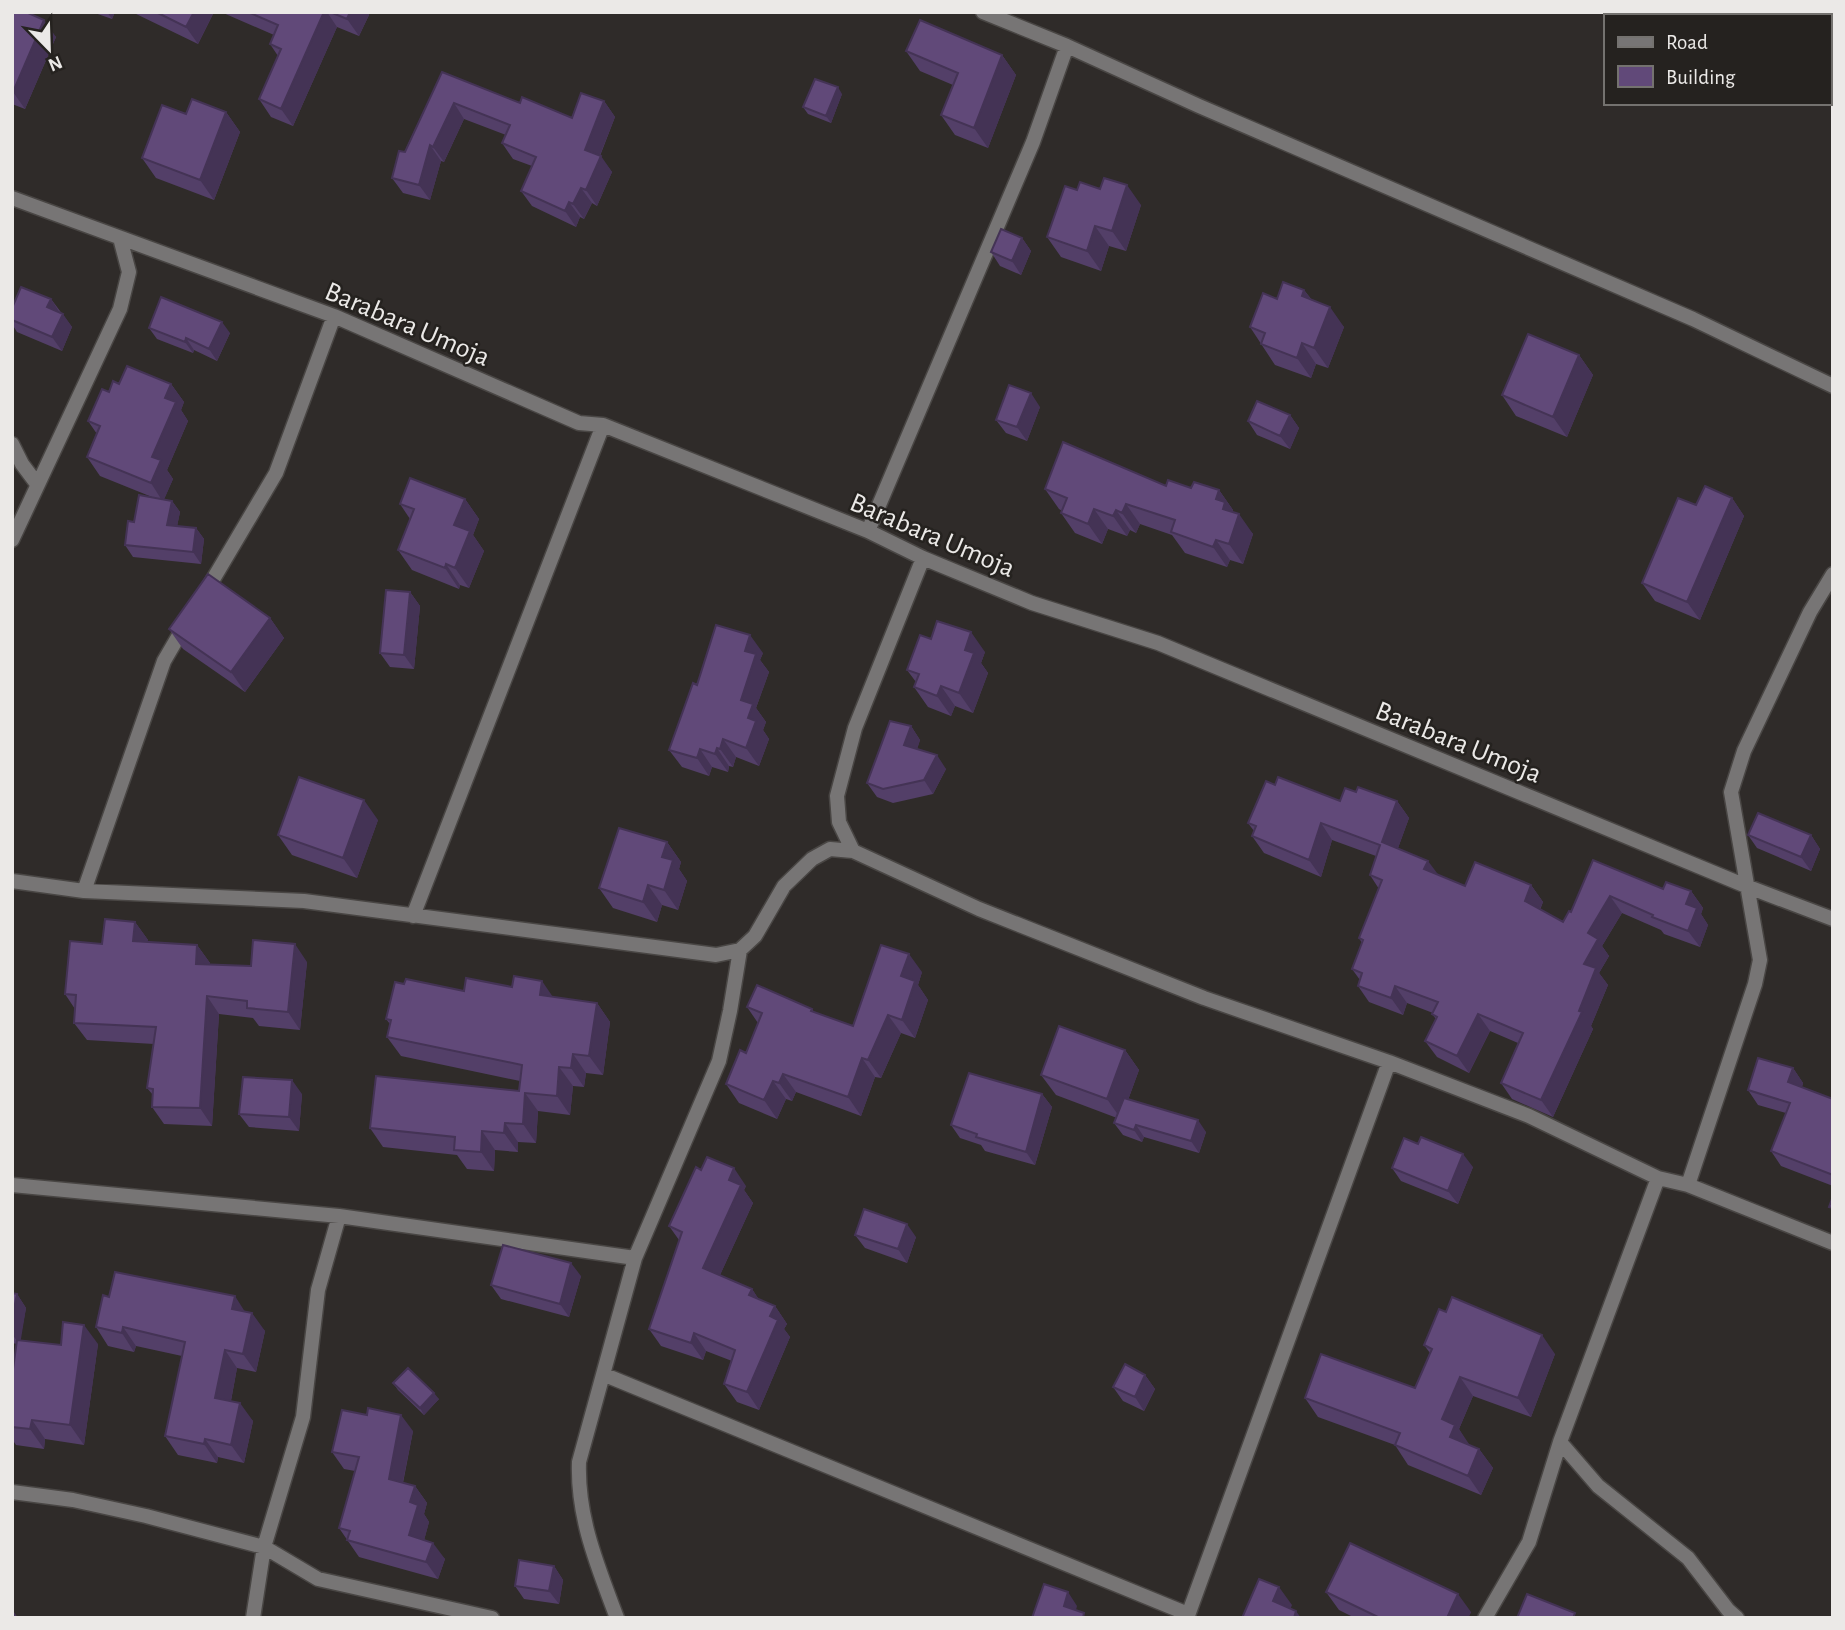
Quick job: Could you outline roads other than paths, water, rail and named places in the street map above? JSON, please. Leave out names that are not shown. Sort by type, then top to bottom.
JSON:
[{"type":"street","points":[[983,12],[1067,46],[1211,112],[1693,319],[1833,386]]},
{"type":"street","points":[[868,531],[1033,142],[1067,46]]},
{"type":"street","name":"Barabara Umoja","points":[[12,198],[334,316],[579,423],[603,425],[868,531],[923,558],[1032,603],[1158,643],[1746,886],[1833,919]]},
{"type":"street","points":[[12,540],[120,309],[129,272],[120,238]]},
{"type":"street","points":[[84,891],[164,661],[276,473],[334,316]]},
{"type":"street","points":[[413,916],[603,425]]},
{"type":"street","points":[[12,444],[22,464],[37,484]]},
{"type":"street","points":[[831,849],[839,822],[837,796],[855,728],[923,558]]},
{"type":"street","points":[[1688,1185],[1755,984],[1760,960],[1731,792],[1744,751],[1810,612],[1833,574]]},
{"type":"street","points":[[839,822],[853,851]]},
{"type":"street","points":[[12,881],[84,891],[304,901],[716,955],[740,950],[755,936],[784,886],[811,859],[831,849],[853,851],[979,909],[1204,999],[1390,1062],[1529,1116],[1658,1178],[1688,1185],[1833,1243]]},
{"type":"street","points":[[617,1618],[588,1540],[578,1488],[579,1462],[635,1258],[719,1060],[740,950]]},
{"type":"street","points":[[605,1375],[1187,1616],[1390,1062]]},
{"type":"street","points":[[1485,1618],[1529,1542],[1560,1441],[1658,1178]]},
{"type":"street","points":[[12,1185],[339,1216],[635,1258]]},
{"type":"street","points":[[253,1618],[264,1547],[303,1417],[318,1290],[339,1216]]},
{"type":"street","points":[[1560,1441],[1598,1486],[1688,1558],[1737,1618]]},
{"type":"street","points":[[12,1492],[85,1502],[264,1547],[280,1559],[318,1579],[492,1618]]}]
